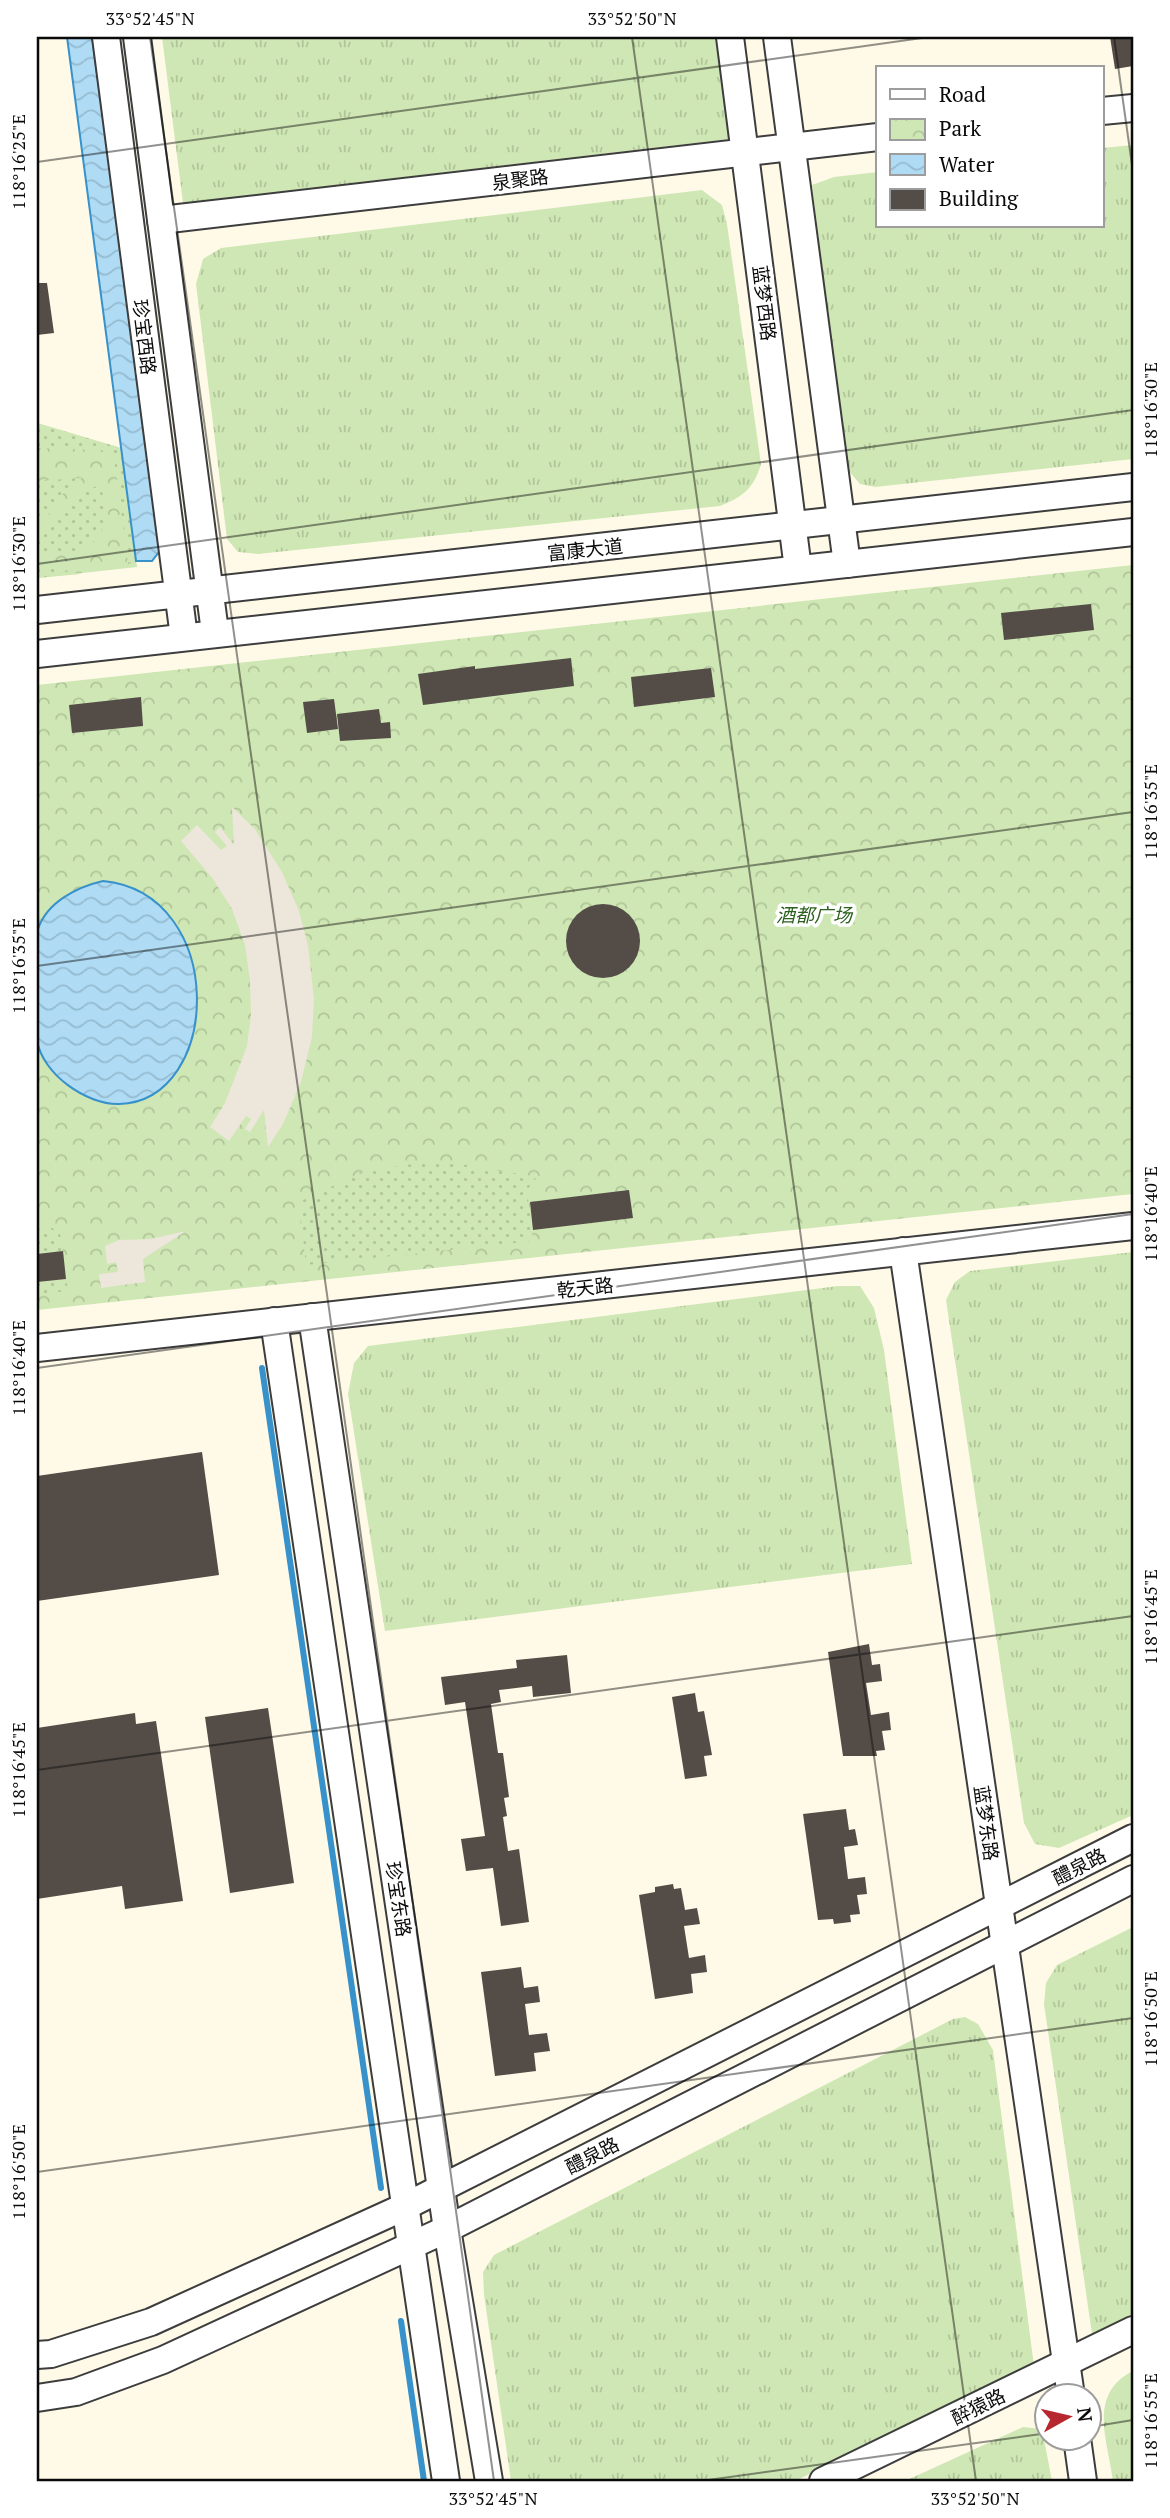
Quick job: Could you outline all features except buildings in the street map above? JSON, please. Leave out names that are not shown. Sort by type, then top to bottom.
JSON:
[{"type":"street","name":"珍宝西路","points":[[106,37],[184,637]]},
{"type":"street","name":"珍宝西路","points":[[137,37],[215,632]]},
{"type":"street","name":"蓝梦西路","points":[[730,37],[798,569]]},
{"type":"street","points":[[778,37],[847,564]]},
{"type":"street","points":[[1104,111],[1133,108]]},
{"type":"street","name":"泉聚路","points":[[161,220],[876,137]]},
{"type":"street","name":"富康大道","points":[[37,610],[1133,487]]},
{"type":"street","points":[[37,654],[215,632],[1133,532]]},
{"type":"street","name":"乾天路","points":[[37,1348],[1133,1226]]},
{"type":"street","name":"蓝梦东路","points":[[903,1251],[1069,2382]]},
{"type":"street","name":"珍宝东路","points":[[312,1317],[447,2229],[489,2481]]},
{"type":"street","name":"珍宝东路","points":[[274,1321],[446,2481]]},
{"type":"street","name":"醴泉路","points":[[37,2356],[151,2322],[404,2207],[442,2185],[1133,1838]]},
{"type":"street","name":"醴泉路","points":[[37,2398],[76,2392],[163,2360],[447,2229],[1133,1879]]},
{"type":"street","name":"醉猿路","points":[[823,2481],[1133,2330]]},
{"type":"street","points":[[1079,2452],[1083,2481]]},
{"type":"green space","points":[[162,37],[715,37],[730,139],[183,203]]},
{"type":"green space","points":[[1133,145],[1133,459],[875,487],[860,484],[847,469],[812,185],[834,177],[876,172],[876,228],[1104,228],[1104,148]]},
{"type":"green space","points":[[702,190],[722,205],[727,224],[761,464],[755,479],[741,495],[720,506],[258,554],[238,552],[227,539],[196,284],[203,259],[221,248]]},
{"type":"green space","points":[[37,423],[121,448],[137,567],[37,578]]},
{"type":"green space","points":[[37,423],[121,448],[136,561],[128,564],[114,457],[98,450],[37,448]]},
{"type":"green space","points":[[82,478],[65,491],[37,531],[37,481]]},
{"type":"green space","points":[[101,485],[104,520],[94,542],[84,549],[71,552],[37,554],[37,543],[79,492]]},
{"type":"green space","points":[[38,564],[81,574],[37,578]]},
{"type":"green space","name":"酒都广场","points":[[1133,565],[1133,1194],[37,1310],[37,685]]},
{"type":"green space","points":[[437,1160],[537,1177],[527,1190],[533,1241],[306,1265],[299,1202],[362,1172]]},
{"type":"green space","points":[[52,1228],[60,1233],[63,1251],[37,1254],[37,1229]]},
{"type":"green space","points":[[1133,1252],[1133,1815],[1059,1848],[1035,1844],[1024,1823],[946,1300],[955,1282],[970,1271]]},
{"type":"green space","points":[[66,1279],[68,1291],[37,1294],[37,1282]]},
{"type":"green space","points":[[838,1286],[860,1286],[874,1308],[884,1350],[912,1564],[385,1631],[348,1394],[354,1363],[368,1346]]},
{"type":"green space","points":[[1133,1927],[1133,2318],[1106,2332],[1092,2334],[1044,2004],[1046,1983],[1057,1965]]},
{"type":"green space","points":[[965,2017],[978,2024],[993,2050],[1034,2366],[795,2481],[511,2481],[484,2295],[483,2272],[494,2255],[953,2019]]},
{"type":"green space","points":[[1133,2371],[1133,2481],[1113,2481],[1105,2434],[1105,2405],[1110,2392]]},
{"type":"green space","points":[[1023,2427],[1034,2428],[1034,2452],[1046,2452],[1052,2481],[905,2481]]},
{"type":"shaded area","points":[[232,807],[254,828],[282,872],[299,911],[308,945],[314,999],[312,1037],[301,1082],[283,1124],[268,1147],[264,1110],[250,1132],[245,1129],[251,1119],[246,1116],[229,1141],[210,1127],[225,1103],[247,1046],[251,1015],[250,981],[245,945],[232,909],[213,879],[181,841],[197,825],[221,850],[227,846],[215,832],[220,827],[234,845]]},
{"type":"shaded area","points":[[186,1231],[143,1259],[145,1282],[101,1288],[99,1274],[118,1272],[116,1262],[107,1264],[105,1246],[119,1240],[150,1239]]},
{"type":"water","points":[[67,37],[92,37],[162,548],[152,561],[136,561]]},
{"type":"water","points":[[103,881],[144,894],[173,920],[190,956],[197,996],[193,1035],[178,1070],[153,1094],[119,1104],[93,1099],[68,1085],[47,1064],[36,1032],[35,947],[42,919],[64,897]]},
{"type":"waterway","points":[[262,1368],[381,2188]]},
{"type":"waterway","points":[[401,2321],[424,2481]]}]
